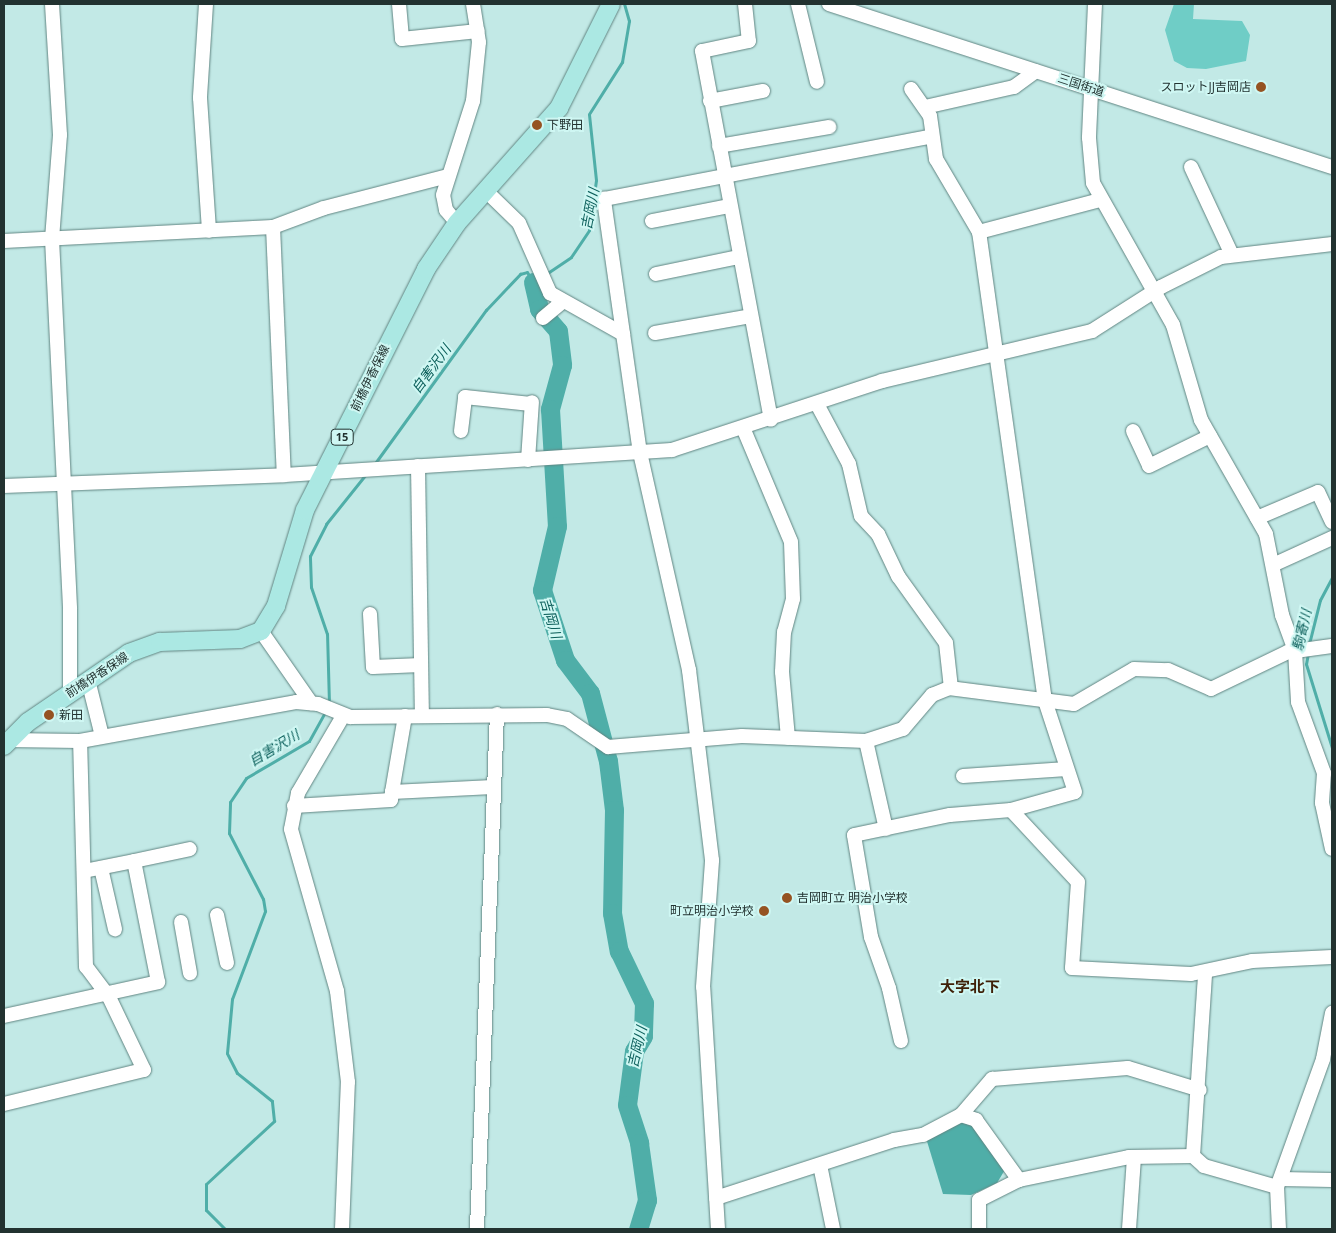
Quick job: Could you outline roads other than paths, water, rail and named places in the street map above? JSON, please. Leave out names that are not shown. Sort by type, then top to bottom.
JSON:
[{"type":"main road","name":"前橋伊香保線","points":[[6,742],[70,692],[146,646],[240,638],[261,630],[276,606],[296,533],[426,269],[457,223],[558,108],[608,8]]},
{"type":"street","points":[[52,4],[60,135],[52,239],[64,483],[70,692]]},
{"type":"street","points":[[206,4],[200,98],[209,231]]},
{"type":"street","points":[[399,4],[402,38],[478,31]]},
{"type":"street","points":[[457,223],[443,203],[448,176],[473,101],[478,31],[473,4]]},
{"type":"street","points":[[744,4],[749,41],[702,52],[729,206],[771,420]]},
{"type":"street","points":[[798,4],[817,82]]},
{"type":"street","name":"三国街道","points":[[829,4],[1332,166]]},
{"type":"street","points":[[1095,4],[1094,90],[1090,166],[1100,200],[1173,325],[1192,400],[1256,518],[1275,564],[1282,615],[1295,651],[1298,702],[1324,773],[1322,803],[1332,849]]},
{"type":"street","points":[[925,107],[1014,88],[1036,71]]},
{"type":"street","points":[[901,1041],[889,988],[871,937],[854,835],[950,815],[1011,810],[1075,792],[1046,701],[994,354],[979,232],[936,159],[930,137],[930,116],[911,89]]},
{"type":"street","points":[[710,101],[763,91]]},
{"type":"street","points":[[719,146],[830,127]]},
{"type":"street","points":[[718,1229],[703,987],[712,860],[689,670],[640,453],[604,199],[930,137]]},
{"type":"street","points":[[1191,167],[1232,255]]},
{"type":"street","points":[[4,241],[273,228],[324,208],[448,176]]},
{"type":"street","points":[[485,190],[519,223],[544,286],[564,301],[623,334]]},
{"type":"street","points":[[979,232],[1100,200]]},
{"type":"street","points":[[652,221],[729,206]]},
{"type":"street","points":[[273,228],[284,475]]},
{"type":"street","points":[[4,486],[284,475],[640,453],[698,445],[882,381],[1092,331],[1154,293],[1232,255],[1332,244]]},
{"type":"street","points":[[656,274],[739,257]]},
{"type":"street","points":[[547,314],[564,301]]},
{"type":"street","points":[[655,333],[751,316]]},
{"type":"street","points":[[462,431],[465,397],[531,403],[532,460]]},
{"type":"street","points":[[817,404],[849,464],[861,516],[878,534],[898,576],[946,643],[951,688]]},
{"type":"street","points":[[744,430],[791,542],[793,600],[784,632],[782,672],[788,738]]},
{"type":"street","points":[[1133,431],[1148,466],[1210,436]]},
{"type":"street","points":[[418,466],[422,716]]},
{"type":"street","points":[[1256,518],[1318,492],[1332,522]]},
{"type":"street","points":[[1275,564],[1332,538]]},
{"type":"street","points":[[370,614],[373,667],[421,665]]},
{"type":"street","points":[[261,630],[314,703],[339,715],[422,716],[497,714],[567,719],[608,747],[697,742],[742,736],[866,741],[903,729],[932,695],[951,688],[1074,704],[1134,669],[1168,670],[1210,689],[1295,651],[1332,646]]},
{"type":"street","points":[[88,680],[102,736]]},
{"type":"street","points":[[6,742],[80,741],[263,706],[314,703]]},
{"type":"street","points":[[477,1229],[497,714]]},
{"type":"street","points":[[339,715],[294,806],[291,829],[337,991],[347,1073],[342,1229]]},
{"type":"street","points":[[294,806],[391,800],[405,716]]},
{"type":"street","points":[[4,1104],[144,1070],[109,998],[105,996],[86,967],[80,741]]},
{"type":"street","points":[[866,741],[886,829]]},
{"type":"street","points":[[963,776],[1067,769]]},
{"type":"street","points":[[392,792],[493,787]]},
{"type":"street","points":[[1011,810],[1078,882],[1072,968],[1205,974],[1252,961],[1332,957]]},
{"type":"street","points":[[84,871],[190,849]]},
{"type":"street","points":[[4,1016],[105,996],[158,982],[134,861]]},
{"type":"street","points":[[101,868],[115,928]]},
{"type":"street","points":[[217,915],[227,963]]},
{"type":"street","points":[[180,922],[190,973]]},
{"type":"street","points":[[1193,1156],[1200,1090],[1205,974]]},
{"type":"street","points":[[1279,1229],[1279,1183],[1323,1059],[1332,1013]]},
{"type":"street","points":[[716,1198],[894,1140],[922,1135],[960,1115],[992,1078],[1128,1068],[1200,1090]]},
{"type":"street","points":[[960,1115],[976,1120],[1019,1180]]},
{"type":"street","points":[[980,1229],[978,1200],[1019,1180],[1134,1157],[1193,1156],[1204,1166],[1279,1183],[1332,1180]]},
{"type":"street","points":[[1129,1229],[1134,1157]]},
{"type":"street","points":[[820,1165],[833,1229]]},
{"type":"waterway","name":"吉岡川","points":[[546,274],[571,257],[589,230],[596,180],[589,114],[622,62],[629,21],[624,4]]},
{"type":"waterway","name":"自害沢川","points":[[373,466],[486,310],[520,274],[527,272],[533,282],[538,279]]},
{"type":"waterway","name":"吉岡川","points":[[533,282],[539,309],[558,331],[562,365],[550,409],[557,526],[542,590],[565,660],[590,693],[608,761],[614,810],[612,913],[619,951],[644,1003],[643,1036],[634,1051],[627,1105],[639,1143],[647,1200],[638,1229]]},
{"type":"waterway","name":"自害沢川","points":[[329,704],[327,634],[311,587],[310,556],[326,524],[366,474]]},
{"type":"waterway","name":"駒寄川","points":[[1309,644],[1320,600],[1332,577]]},
{"type":"waterway","name":"駒寄川","points":[[1308,653],[1306,664],[1332,748]]},
{"type":"waterway","name":"自害沢川","points":[[225,1229],[206,1210],[206,1184],[274,1121],[272,1101],[237,1073],[227,1053],[232,999],[265,911],[263,899],[229,833],[230,802],[246,778],[309,741],[325,712]]},
{"type":"place","name":"スロットJJ吉岡店","points":[[1261,87]]},
{"type":"place","name":"下野田","points":[[537,125]]},
{"type":"place","name":"新田","points":[[49,715]]},
{"type":"place","name":"吉岡町立 明治小学校","points":[[787,898]]},
{"type":"place","name":"町立明治小学校","points":[[764,911]]},
{"type":"district","name":"大字北下","points":[[970,987]]}]
